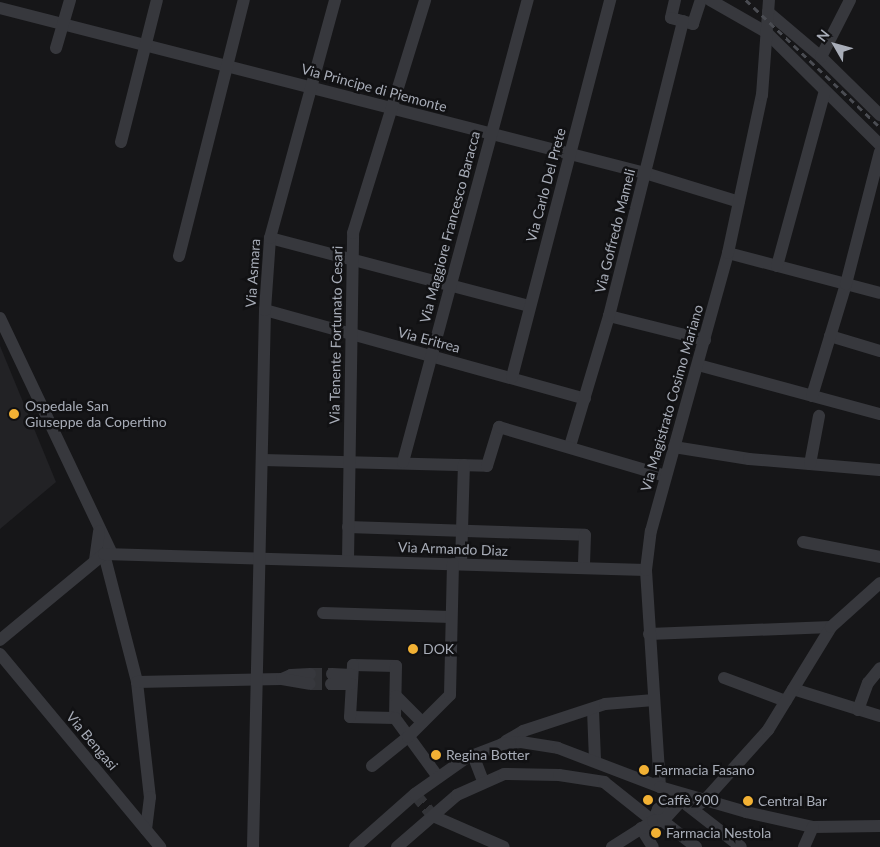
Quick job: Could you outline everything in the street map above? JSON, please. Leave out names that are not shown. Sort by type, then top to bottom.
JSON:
[{"type":"street","points":[[56,48],[70,0]]},
{"type":"street","points":[[121,142],[157,0]]},
{"type":"street","points":[[179,256],[244,0]]},
{"type":"street","name":"Via Asmara","points":[[253,847],[255,680],[263,460],[265,310],[270,238],[309,86],[335,0]]},
{"type":"street","name":"Via Tenente Fortunato Cesari","points":[[348,560],[351,258],[353,233],[425,0]]},
{"type":"street","name":"Via Maggiore Francesco Baracca","points":[[403,462],[449,286],[528,0]]},
{"type":"street","name":"Via Carlo Del Prete","points":[[512,377],[528,306],[610,0]]},
{"type":"street","points":[[675,0],[670,18],[693,24],[701,0]]},
{"type":"street","points":[[710,0],[768,16],[822,57],[880,113]]},
{"type":"street","points":[[822,57],[850,0]]},
{"type":"street","name":"Via Principe di Piemonte","points":[[0,8],[309,86],[392,110],[492,133],[645,173],[739,202]]},
{"type":"street","points":[[768,16],[825,91],[880,145]]},
{"type":"street","name":"Via Magistrato Cosimo Mariano","points":[[660,787],[646,570],[651,532],[728,253],[762,95],[768,16]]},
{"type":"street","name":"Via Goffredo Mameli","points":[[570,446],[609,316],[683,21]]},
{"type":"street","points":[[777,266],[825,91]]},
{"type":"street","points":[[812,396],[846,284],[880,152]]},
{"type":"street","points":[[270,238],[528,306]]},
{"type":"street","points":[[728,253],[880,293]]},
{"type":"street","name":"Via Eritrea","points":[[265,310],[431,357],[512,377],[585,399]]},
{"type":"street","points":[[609,316],[705,340]]},
{"type":"street","points":[[0,318],[99,531],[137,682],[150,797],[146,830]]},
{"type":"street","points":[[830,336],[880,351]]},
{"type":"street","points":[[698,365],[880,414]]},
{"type":"street","points":[[810,464],[819,416]]},
{"type":"street","points":[[263,460],[403,462],[487,466],[499,427],[570,446],[666,476]]},
{"type":"street","points":[[674,447],[748,459],[880,470]]},
{"type":"street","points":[[372,766],[408,737],[450,695],[451,617],[462,530],[464,465]]},
{"type":"street","points":[[348,527],[585,535],[584,568]]},
{"type":"street","points":[[99,531],[104,556]]},
{"type":"street","points":[[802,542],[880,557]]},
{"type":"street","points":[[0,640],[104,556]]},
{"type":"street","name":"Via Armando Diaz","points":[[104,556],[348,560],[646,570]]},
{"type":"street","points":[[697,812],[708,802],[768,730],[831,627],[880,583]]},
{"type":"street","points":[[323,613],[451,617]]},
{"type":"street","points":[[649,634],[831,627]]},
{"type":"street","name":"Via Bengasi","points":[[0,654],[160,847]]},
{"type":"street","points":[[396,718],[350,717],[352,665],[396,666],[396,718],[438,778]]},
{"type":"street","points":[[858,710],[868,684],[880,668]]},
{"type":"street","points":[[724,678],[786,701]]},
{"type":"street","points":[[137,682],[310,679]]},
{"type":"street","points":[[332,679],[351,680]]},
{"type":"street","points":[[793,689],[880,716]]},
{"type":"street","points":[[396,696],[422,722]]},
{"type":"street","points":[[355,847],[438,778],[473,755],[502,744],[523,731],[593,710],[606,704],[654,700]]},
{"type":"street","points":[[593,710],[595,760]]},
{"type":"street","points":[[542,745],[540,732],[544,725]]},
{"type":"street","points":[[502,744],[542,745],[595,760],[660,787],[679,797],[741,847]]},
{"type":"street","points":[[473,755],[483,782]]},
{"type":"street","points":[[397,847],[457,795],[504,774],[589,778],[604,782],[696,847]]},
{"type":"street","points":[[658,821],[658,809],[679,797],[813,827],[880,826]]},
{"type":"street","points":[[432,816],[504,847]]},
{"type":"street","points":[[612,847],[641,828],[658,821]]},
{"type":"street","points":[[804,847],[813,827]]},
{"type":"street","points":[[641,828],[653,847]]},
{"type":"shaded area","name":"Ospedale San Giuseppe da Copertino","points":[[0,346],[56,482],[0,529]]},
{"type":"tunnel","points":[[310,674],[332,674]]},
{"type":"tunnel","points":[[310,684],[331,684]]},
{"type":"tunnel","points":[[415,794],[433,816]]},
{"type":"railway","points":[[746,0],[880,127]]},
{"type":"place","name":"Ospedale San Giuseppe da Copertino","points":[[14,414]]},
{"type":"place","name":"DOK","points":[[413,649]]},
{"type":"place","name":"Regina Botter","points":[[436,755]]},
{"type":"place","name":"Farmacia Fasano","points":[[644,770]]},
{"type":"place","name":"Caffè 900","points":[[648,800]]},
{"type":"place","name":"Central Bar","points":[[748,801]]},
{"type":"place","name":"Farmacia Nestola","points":[[656,833]]}]
